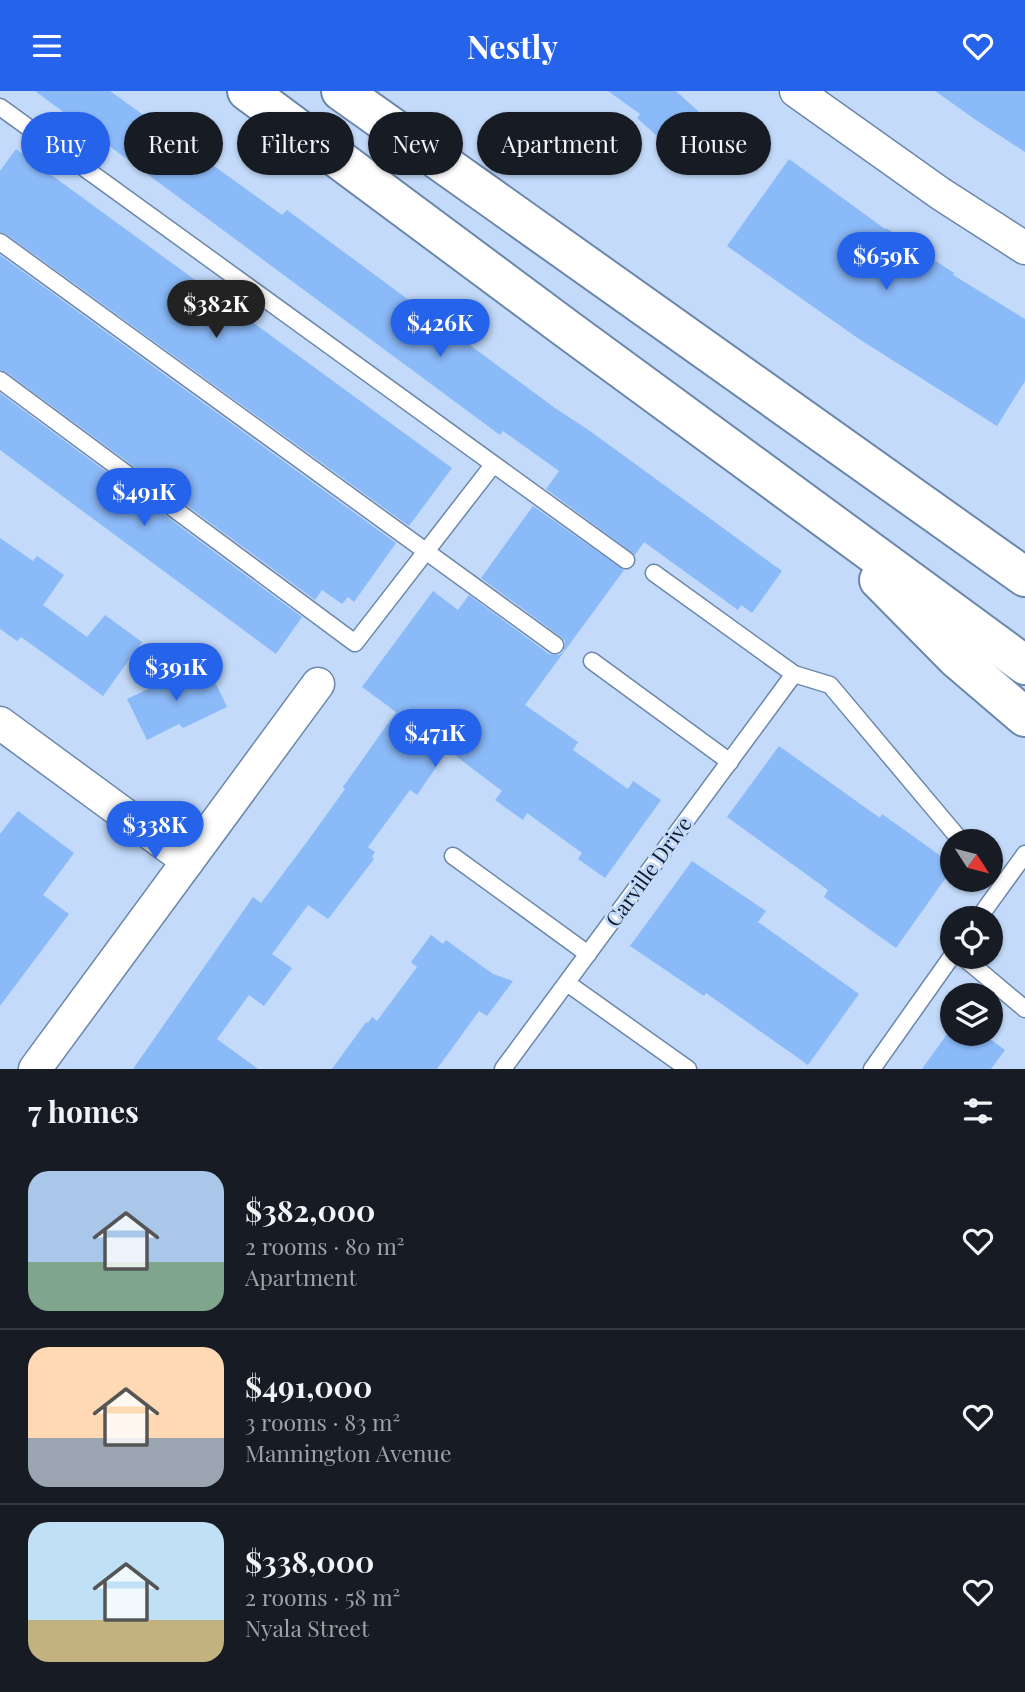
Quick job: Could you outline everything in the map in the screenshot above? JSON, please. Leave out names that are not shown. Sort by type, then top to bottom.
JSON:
[{"type":"highway","points":[[237,91],[261,102],[1025,665]]},
{"type":"highway","points":[[341,91],[1025,577]]},
{"type":"highway","points":[[793,495],[956,658],[1025,717]]},
{"type":"street","points":[[796,91],[940,194],[1025,248]]},
{"type":"street","points":[[35,1069],[318,684]]},
{"type":"street","points":[[0,723],[188,861]]},
{"type":"lane","points":[[1,109],[626,560]]},
{"type":"lane","points":[[0,242],[555,645]]},
{"type":"lane","points":[[0,380],[355,643],[493,465]]},
{"type":"lane","points":[[654,573],[794,674],[830,685],[951,829]]},
{"type":"lane","points":[[592,661],[730,762]]},
{"type":"lane","name":"Carville Drive","points":[[503,1069],[794,674]]},
{"type":"lane","points":[[1003,875],[1025,854]]},
{"type":"lane","points":[[453,856],[588,954]]},
{"type":"lane","points":[[872,1069],[943,969]]},
{"type":"lane","points":[[977,969],[1025,1009]]},
{"type":"lane","points":[[567,983],[688,1069]]},
{"type":"building","points":[[35,91],[110,91],[139,112],[124,112],[124,157],[110,146],[110,112],[63,112]]},
{"type":"building","points":[[608,91],[676,91],[699,112],[656,112],[656,135],[642,123],[642,112],[637,112]]},
{"type":"building","points":[[935,91],[1025,91],[1025,152],[976,120]]},
{"type":"building","points":[[16,149],[21,153],[21,175],[52,175],[452,468],[409,526],[0,232],[0,171]]},
{"type":"building","points":[[789,159],[885,229],[1025,319],[1025,381],[997,426],[859,339],[727,246]]},
{"type":"building","points":[[223,172],[282,215],[287,210],[782,571],[752,613],[741,605],[738,610],[644,542],[635,555],[546,489],[559,471],[503,431],[500,435],[149,175],[223,175]]},
{"type":"building","points":[[0,255],[396,543],[354,602],[348,597],[342,604],[322,590],[315,600],[0,370]]},
{"type":"building","points":[[0,393],[302,617],[276,654],[0,450]]},
{"type":"building","points":[[533,506],[624,570],[525,705],[578,742],[573,750],[628,789],[633,781],[661,800],[605,878],[578,859],[582,853],[527,813],[523,820],[495,800],[502,791],[448,750],[417,795],[410,790],[368,847],[375,852],[372,857],[374,859],[328,919],[308,905],[272,954],[292,968],[264,1006],[249,995],[217,1039],[258,1069],[133,1069],[253,897],[261,903],[345,789],[343,787],[396,712],[362,687],[433,591],[458,610],[469,595],[549,654],[559,655],[564,651],[565,641],[561,637],[481,578]]},
{"type":"building","points":[[0,538],[33,561],[37,556],[64,575],[43,605],[87,637],[105,615],[142,642],[103,696],[21,637],[17,641],[0,629]]},
{"type":"building","points":[[186,671],[191,681],[210,671],[227,707],[183,728],[179,724],[147,740],[127,699]]},
{"type":"building","points":[[779,746],[880,818],[882,814],[940,855],[940,886],[896,948],[824,897],[828,890],[727,817]]},
{"type":"building","points":[[18,811],[74,853],[43,895],[69,914],[0,1006],[0,834]]},
{"type":"building","points":[[692,861],[766,911],[758,922],[859,994],[808,1065],[706,993],[704,996],[630,946]]},
{"type":"building","points":[[431,935],[443,944],[446,940],[493,974],[513,981],[487,1016],[479,1011],[437,1069],[332,1069],[366,1022],[372,1017],[377,1021],[417,967],[411,962]]},
{"type":"building","points":[[940,1044],[940,1046],[1000,1046],[1005,1050],[991,1069],[922,1069]]}]
